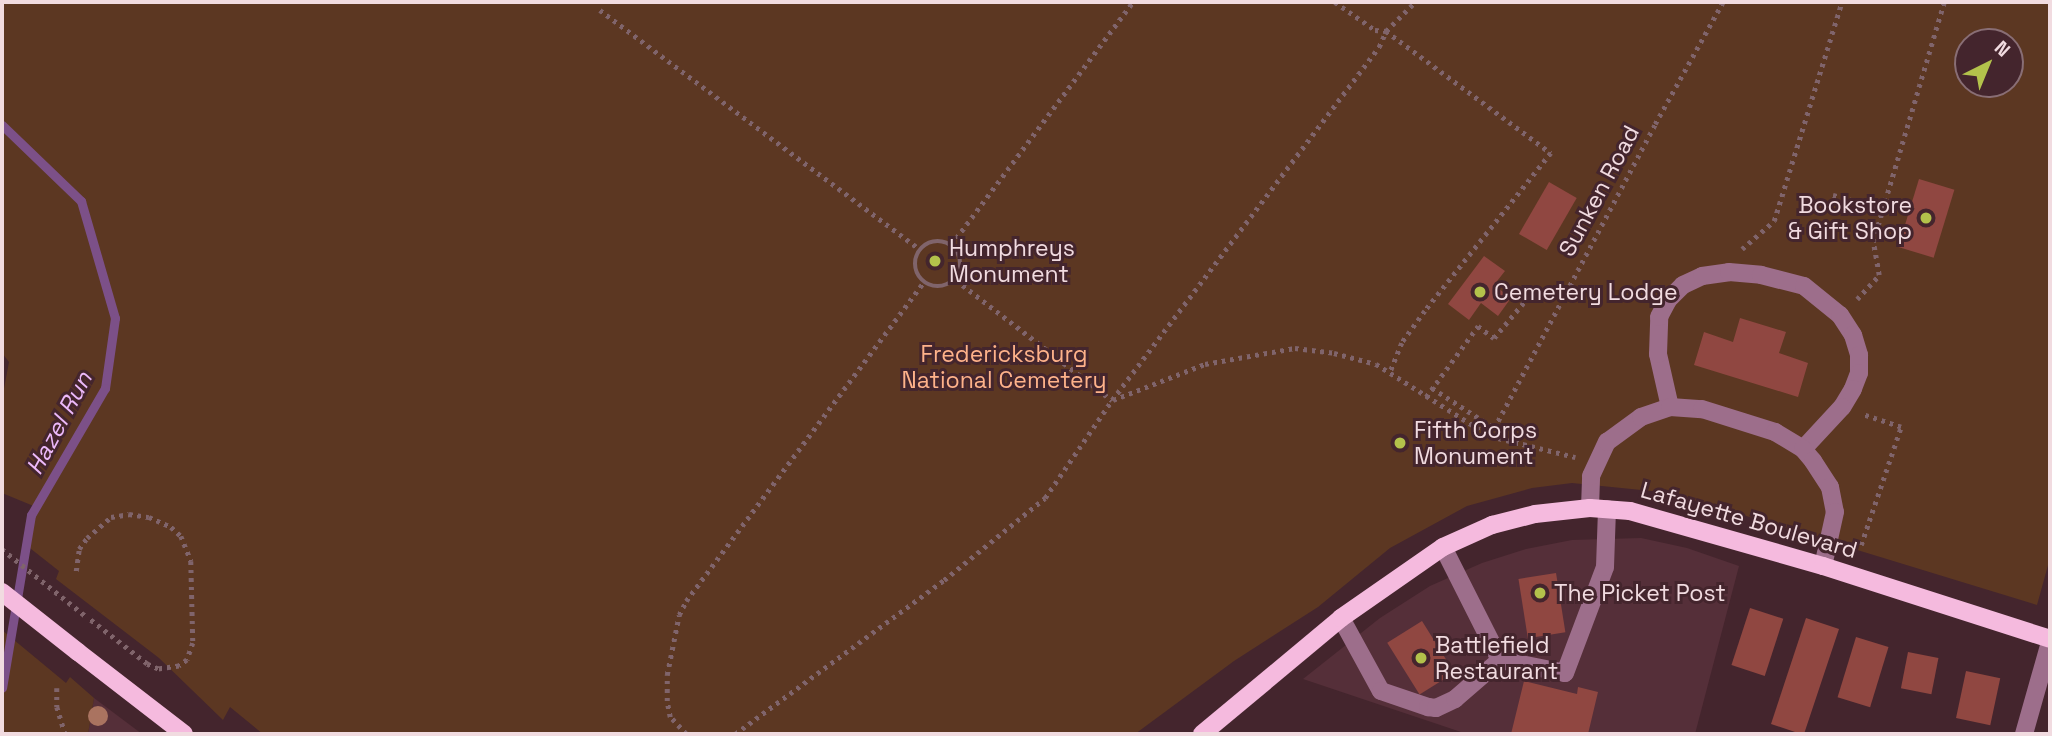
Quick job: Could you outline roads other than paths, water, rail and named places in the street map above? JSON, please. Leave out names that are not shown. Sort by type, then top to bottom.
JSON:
[{"type":"main road","name":"Lafayette Boulevard","points":[[1202,734],[1341,618],[1443,547],[1492,525],[1535,514],[1598,509],[1630,511],[1687,525],[1823,566],[2050,640]]},
{"type":"main road","points":[[2,592],[184,734]]},
{"type":"street","points":[[1670,407],[1658,354],[1659,317],[1668,300],[1683,285],[1702,275],[1729,272],[1761,275],[1804,286],[1840,315],[1853,335],[1859,355],[1859,373],[1842,407],[1803,449]]},
{"type":"street","points":[[1500,660],[1565,673],[1605,567],[1591,476],[1607,442],[1641,417],[1670,407],[1702,408],[1739,419],[1775,432],[1803,449],[1822,474],[1833,497],[1831,536],[1823,566]]},
{"type":"street","points":[[1443,547],[1500,660]]},
{"type":"street","points":[[1341,618],[1381,691],[1428,707],[1436,708],[1455,699],[1500,660]]},
{"type":"street","points":[[2024,734],[2050,640]]},
{"type":"waterway","name":"Hazel Run","points":[[2,125],[81,201],[115,318],[105,388],[31,515],[2,688]]},
{"type":"place","name":"Bookstore & Gift Shop","points":[[1926,218]]},
{"type":"place","name":"Humphreys Monument","points":[[935,261]]},
{"type":"place","name":"Cemetery Lodge","points":[[1480,292]]},
{"type":"place","name":"Fifth Corps Monument","points":[[1400,443]]},
{"type":"place","name":"The Picket Post","points":[[1540,593]]},
{"type":"place","name":"Battlefield Restaurant","points":[[1421,658]]},
{"type":"park label","name":"Fredericksburg National Cemetery","points":[[1004,367]]}]
